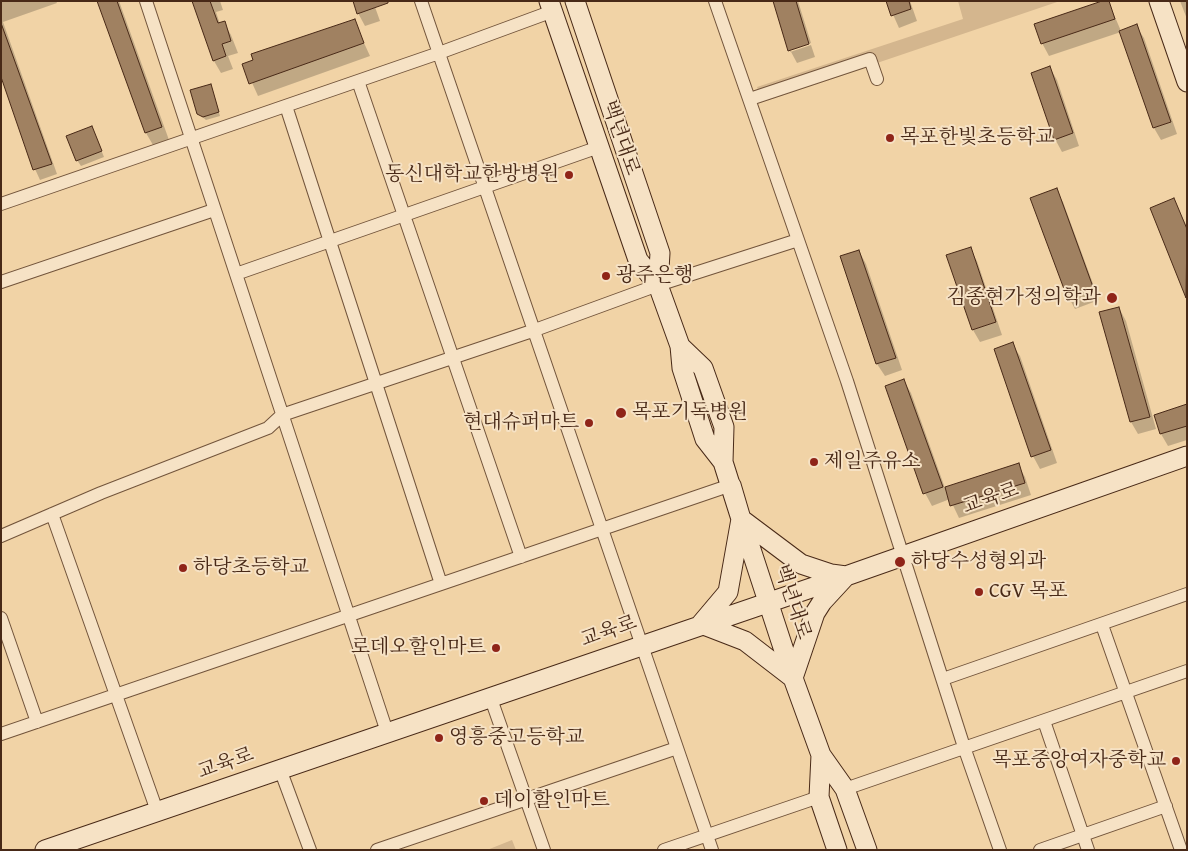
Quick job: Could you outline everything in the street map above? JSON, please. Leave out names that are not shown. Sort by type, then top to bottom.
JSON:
[{"type":"street","points":[[146,1],[387,732]]},
{"type":"street","points":[[421,1],[604,528],[712,850]]},
{"type":"street","name":"백년대로","points":[[575,1],[660,253],[658,285]]},
{"type":"street","points":[[715,1],[847,380],[964,747],[1000,850]]},
{"type":"street","points":[[1159,1],[1187,82]]},
{"type":"street","points":[[1,204],[440,53],[551,6]]},
{"type":"street","name":"백년대로","points":[[551,6],[638,260],[658,285],[680,346],[703,368],[724,427],[723,462],[793,678],[821,755],[845,789],[867,850]]},
{"type":"street","points":[[750,100],[870,59],[877,79]]},
{"type":"street","points":[[358,82],[521,556]]},
{"type":"street","points":[[286,106],[441,584]]},
{"type":"street","points":[[236,274],[599,147]]},
{"type":"street","points":[[1,282],[214,210]]},
{"type":"street","points":[[1,536],[268,428],[282,415],[535,330],[658,285],[798,240]]},
{"type":"street","name":"교육로","points":[[45,850],[643,643],[846,576],[903,554],[1185,461]]},
{"type":"street","points":[[1,734],[730,485]]},
{"type":"street","points":[[52,514],[157,811]]},
{"type":"street","points":[[741,519],[801,564],[831,574],[846,576],[822,602],[815,613],[793,678],[745,641],[701,624],[728,592],[741,519]]},
{"type":"street","points":[[943,679],[1187,594]]},
{"type":"street","points":[[1,618],[38,722]]},
{"type":"street","points":[[1102,625],[1181,850]]},
{"type":"street","points":[[845,789],[1187,671]]},
{"type":"street","points":[[490,696],[544,850]]},
{"type":"street","points":[[1044,721],[1088,850]]},
{"type":"street","points":[[377,850],[677,748]]},
{"type":"street","name":"백년대로","points":[[821,755],[819,797],[837,850]]},
{"type":"street","points":[[280,768],[310,850]]},
{"type":"street","points":[[664,850],[819,797]]},
{"type":"street","points":[[1040,850],[1166,806]]},
{"type":"shaded area","points":[[958,1],[1060,1],[762,102],[757,87],[963,19]]},
{"type":"shaded area","points":[[512,840],[516,850],[487,850]]},
{"type":"building","points":[[97,1],[117,1],[162,127],[145,133]]},
{"type":"building","points":[[192,1],[210,1],[218,23],[225,21],[231,41],[222,44],[226,56],[213,61]]},
{"type":"building","points":[[353,1],[388,1],[388,3],[357,14]]},
{"type":"building","points":[[773,1],[796,1],[809,44],[788,51]]},
{"type":"building","points":[[886,1],[909,1],[911,9],[891,16]]},
{"type":"building","points":[[1102,1],[1109,1],[1115,19],[1041,44],[1034,24]]},
{"type":"building","points":[[355,19],[364,43],[249,84],[242,64],[253,60],[251,54]]},
{"type":"building","points":[[1,23],[52,164],[33,170],[1,77]]},
{"type":"building","points":[[1137,24],[1171,122],[1153,128],[1119,31]]},
{"type":"building","points":[[1050,66],[1073,133],[1054,140],[1031,73]]},
{"type":"building","points":[[211,84],[219,112],[203,117],[197,114],[190,90]]},
{"type":"building","points":[[92,126],[102,151],[76,161],[66,136]]},
{"type":"building","points":[[1057,188],[1093,287],[1067,297],[1030,198]]},
{"type":"building","points":[[1174,198],[1187,229],[1186,298],[1150,208]]},
{"type":"building","points":[[971,247],[996,322],[972,330],[946,255]]},
{"type":"building","points":[[859,250],[896,358],[876,364],[840,256]]},
{"type":"building","points":[[1119,307],[1150,417],[1130,422],[1099,312]]},
{"type":"building","points":[[1013,342],[1051,450],[1031,457],[994,349]]},
{"type":"building","points":[[904,379],[943,487],[923,494],[885,386]]},
{"type":"building","points":[[1187,404],[1187,426],[1160,434],[1154,415]]},
{"type":"building","points":[[1019,463],[1025,483],[950,506],[945,487]]},
{"type":"place","name":"목포한빛초등학교","points":[[890,138]]},
{"type":"place","name":"동신대학교한방병원","points":[[569,175]]},
{"type":"place","name":"광주은행","points":[[606,276]]},
{"type":"place","name":"김종현가정의학과","points":[[1112,298]]},
{"type":"place","name":"목포기독병원","points":[[621,413]]},
{"type":"place","name":"현대슈퍼마트","points":[[589,423]]},
{"type":"place","name":"제일주유소","points":[[814,462]]},
{"type":"place","name":"하당수성형외과","points":[[900,562]]},
{"type":"place","name":"하당초등학교","points":[[183,568]]},
{"type":"place","name":"CGV 목포","points":[[979,592]]},
{"type":"place","name":"로데오할인마트","points":[[496,648]]},
{"type":"place","name":"영흥중고등학교","points":[[439,738]]},
{"type":"place","name":"목포중앙여자중학교","points":[[1176,761]]},
{"type":"place","name":"데이할인마트","points":[[484,801]]}]
